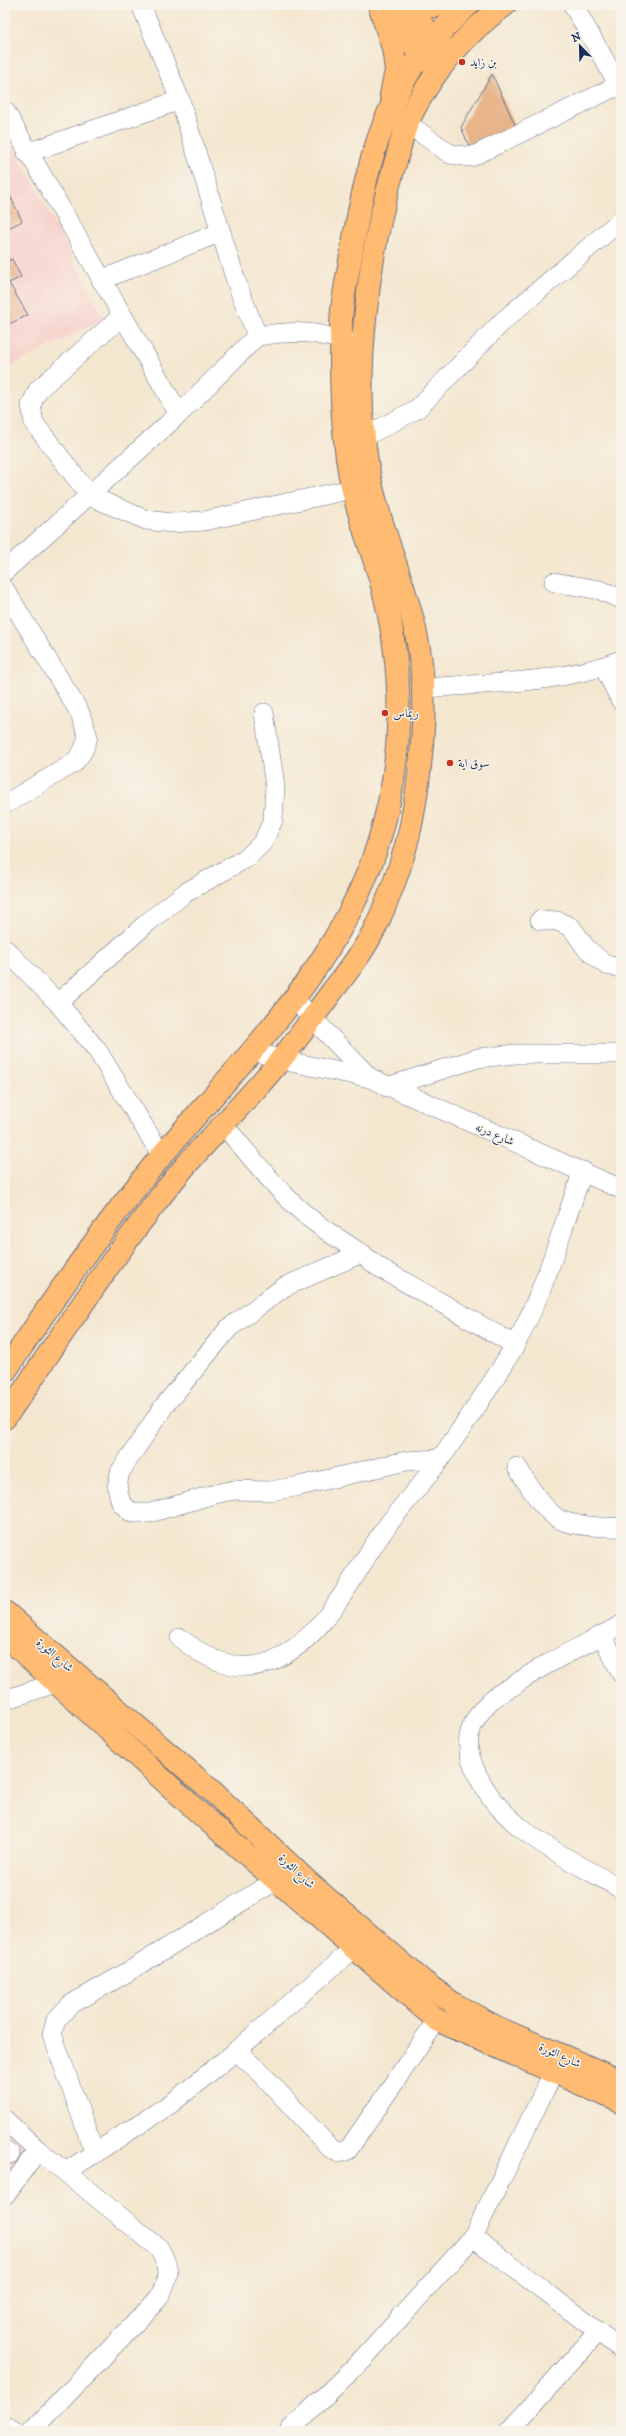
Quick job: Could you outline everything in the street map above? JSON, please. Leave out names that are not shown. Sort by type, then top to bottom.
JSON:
[{"type":"main road","points":[[5,1372],[84,1255],[162,1156],[294,998],[331,945],[357,900],[377,846],[390,797],[398,742],[399,683],[394,635],[381,583],[352,489],[344,437],[341,389],[342,312],[363,184],[389,110],[396,70],[393,48],[379,5]]},
{"type":"main road","points":[[384,5],[399,30],[428,46],[451,54]]},
{"type":"main road","points":[[396,5],[414,16],[438,71]]},
{"type":"main road","points":[[418,5],[426,7],[446,5]]},
{"type":"main road","points":[[389,110],[428,46],[468,5]]},
{"type":"main road","points":[[5,1418],[132,1235],[188,1164],[224,1126],[280,1060],[312,1018],[375,929],[393,884],[411,822],[423,734],[423,688],[416,630],[376,505],[361,412],[364,346],[373,258],[387,191],[407,123],[438,71],[462,40],[505,5]]},
{"type":"main road","name":"شارع الثورة","points":[[5,1612],[213,1792],[294,1869],[424,1982],[454,2004],[496,2027],[621,2081]]},
{"type":"main road","name":"شارع الثورة","points":[[5,1636],[276,1882],[437,2020],[621,2102]]},
{"type":"street","points":[[141,5],[180,100],[221,232],[257,336]]},
{"type":"street","points":[[407,123],[450,154],[471,157],[620,86],[573,5]]},
{"type":"street","points":[[27,153],[180,100]]},
{"type":"street","points":[[5,111],[27,153],[180,414]]},
{"type":"street","points":[[364,437],[417,409],[503,321],[621,220]]},
{"type":"street","points":[[101,280],[221,232]]},
{"type":"street","points":[[122,316],[38,390],[31,405],[34,423],[90,496],[146,520],[172,524],[204,521],[352,489]]},
{"type":"street","points":[[5,571],[180,414],[257,336],[294,331],[314,333],[342,339],[364,346]]},
{"type":"street","points":[[554,582],[600,590],[621,599]]},
{"type":"street","points":[[5,590],[80,713],[88,737],[83,751],[74,763],[5,804]]},
{"type":"street","points":[[423,688],[537,678],[612,663],[621,701]]},
{"type":"street","points":[[58,1003],[148,922],[185,893],[248,858],[263,842],[272,820],[275,786],[264,713]]},
{"type":"street","points":[[540,920],[557,921],[571,927],[586,948],[606,965],[621,968]]},
{"type":"street","points":[[5,949],[58,1003],[97,1050],[162,1156]]},
{"type":"street","name":"شارع درنه","points":[[294,998],[312,1018],[378,1083]]},
{"type":"street","name":"شارع درنه","points":[[251,1050],[280,1060],[378,1083],[583,1171],[621,1189]]},
{"type":"street","points":[[378,1083],[478,1058],[516,1054],[621,1054]]},
{"type":"street","points":[[224,1126],[260,1169],[307,1216],[362,1253],[377,1266],[515,1345]]},
{"type":"street","points":[[180,1638],[196,1651],[216,1661],[232,1665],[252,1666],[271,1661],[294,1649],[326,1618],[346,1592],[386,1526],[440,1459],[515,1345],[535,1301],[583,1171]]},
{"type":"street","points":[[362,1253],[284,1287],[228,1328],[164,1406],[120,1472],[117,1487],[121,1503],[132,1512],[150,1513],[234,1490],[270,1491],[295,1487],[406,1461],[440,1459]]},
{"type":"street","points":[[517,1467],[535,1494],[558,1519],[600,1529],[621,1527]]},
{"type":"street","points":[[621,1625],[525,1677],[491,1700],[474,1721],[467,1742],[471,1762],[491,1801],[513,1823],[621,1889]]},
{"type":"street","points":[[602,1636],[621,1673]]},
{"type":"street","points":[[5,1700],[55,1683]]},
{"type":"street","points":[[95,2154],[52,2034],[56,2020],[70,2005],[276,1882],[294,1869]]},
{"type":"street","points":[[67,2171],[172,2103],[236,2052],[354,1948]]},
{"type":"street","points":[[236,2052],[260,2072],[330,2148],[339,2153],[348,2150],[437,2020]]},
{"type":"street","points":[[289,2431],[364,2358],[473,2237],[553,2072]]},
{"type":"street","points":[[5,2120],[38,2150],[67,2171],[159,2248],[168,2264],[168,2280],[158,2299],[32,2431]]},
{"type":"street","points":[[5,2195],[38,2150]]},
{"type":"street","points":[[473,2237],[621,2349]]},
{"type":"street","points":[[509,2431],[598,2332]]},
{"type":"street","points":[[5,2426],[13,2431]]},
{"type":"shaded area","points":[[5,128],[104,319],[5,369]]},
{"type":"shaded area","points":[[5,2131],[28,2152],[5,2182]]},
{"type":"building","points":[[492,74],[517,129],[471,150],[461,127]]},
{"type":"building","points":[[5,185],[22,221],[5,230]]},
{"type":"building","points":[[12,259],[21,277],[9,283],[28,315],[5,326],[5,262]]},
{"type":"place","name":"بن زايد","points":[[462,62]]},
{"type":"place","name":"ريماس","points":[[385,713]]},
{"type":"place","name":"سوق اية","points":[[450,763]]}]
